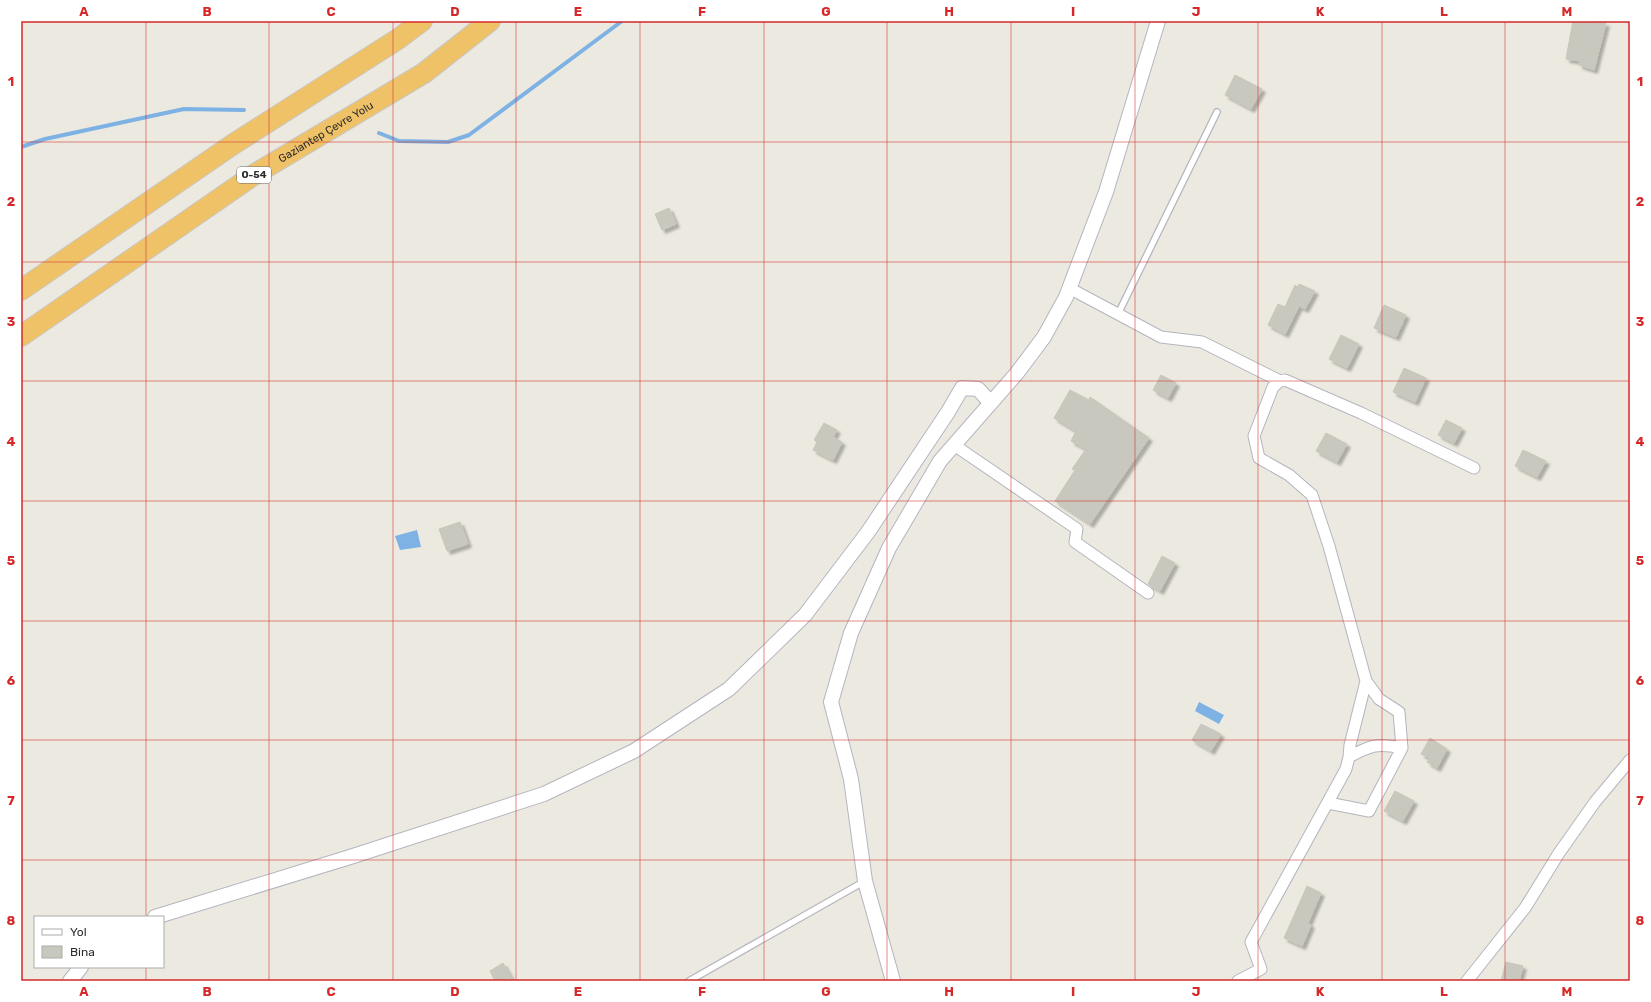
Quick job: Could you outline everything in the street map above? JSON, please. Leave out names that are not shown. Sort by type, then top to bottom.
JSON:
[{"type":"highway","points":[[21,290],[232,145],[398,39],[422,21]]},
{"type":"highway","name":"Gaziantep Çevre Yolu","points":[[24,336],[255,174],[424,73],[490,21]]},
{"type":"street","points":[[894,981],[865,881],[851,779],[832,702],[851,633],[889,548],[940,462],[1016,373],[1044,337],[1069,288],[1106,192],[1158,21]]},
{"type":"street","points":[[1069,288],[1162,337],[1202,342],[1280,381]]},
{"type":"street","points":[[1328,803],[1369,811],[1402,748],[1399,712],[1379,698],[1366,681],[1329,546],[1312,495],[1289,475],[1259,458],[1254,436],[1273,387],[1280,381],[1286,380],[1361,413],[1474,468]]},
{"type":"street","points":[[158,916],[350,857],[544,794],[634,751],[729,689],[805,615],[868,532],[948,412],[962,388],[978,388],[990,402]]},
{"type":"street","points":[[954,445],[1077,530],[1075,542],[1148,593]]},
{"type":"street","points":[[1238,981],[1261,969],[1251,942],[1346,769],[1350,757],[1350,745],[1366,681]]},
{"type":"street","points":[[1350,757],[1365,748],[1382,744],[1402,748]]},
{"type":"street","points":[[1467,981],[1525,908],[1577,827],[1630,760]]},
{"type":"street","points":[[70,981],[80,968]]},
{"type":"lane","points":[[1118,314],[1217,112]]},
{"type":"lane","points":[[690,981],[865,881]]},
{"type":"water","points":[[417,530],[421,547],[400,550],[395,536]]},
{"type":"water","points":[[1199,702],[1224,715],[1219,724],[1195,711]]},
{"type":"building","points":[[1573,21],[1606,23],[1594,70],[1579,65],[1580,61],[1566,59]]},
{"type":"building","points":[[1235,75],[1262,89],[1251,109],[1225,95]]},
{"type":"building","points":[[669,208],[676,224],[662,230],[655,214]]},
{"type":"building","points":[[1299,284],[1315,291],[1305,309],[1299,306],[1285,334],[1268,325],[1278,304],[1285,307],[1295,285],[1298,287]]},
{"type":"building","points":[[1384,305],[1406,315],[1396,337],[1374,328]]},
{"type":"building","points":[[1341,335],[1359,344],[1347,368],[1329,359]]},
{"type":"building","points":[[1404,368],[1426,378],[1415,402],[1393,392]]},
{"type":"building","points":[[1161,375],[1176,383],[1168,398],[1153,390]]},
{"type":"building","points":[[1070,390],[1089,400],[1090,397],[1149,438],[1090,524],[1055,501],[1075,470],[1072,469],[1086,449],[1071,441],[1076,431],[1054,418]]},
{"type":"building","points":[[1446,420],[1462,428],[1454,443],[1438,435]]},
{"type":"building","points":[[824,423],[837,430],[833,437],[842,442],[833,460],[813,450],[817,442],[814,440]]},
{"type":"building","points":[[1326,433],[1347,444],[1337,462],[1316,451]]},
{"type":"building","points":[[1523,450],[1546,461],[1537,477],[1515,466]]},
{"type":"building","points":[[460,522],[468,544],[447,551],[439,529]]},
{"type":"building","points":[[1162,556],[1175,563],[1160,591],[1148,584]]},
{"type":"building","points":[[1201,724],[1221,734],[1211,751],[1192,740]]},
{"type":"building","points":[[1430,738],[1447,749],[1437,768],[1427,762],[1430,758],[1421,754]]},
{"type":"building","points":[[1395,791],[1414,801],[1403,821],[1384,811]]},
{"type":"building","points":[[1307,886],[1321,893],[1308,923],[1311,925],[1302,946],[1284,938]]},
{"type":"building","points":[[1506,962],[1523,966],[1519,981],[1501,981]]},
{"type":"building","points":[[503,963],[513,981],[495,981],[490,971]]},
{"type":"waterway","points":[[379,133],[399,141],[448,142],[469,135],[622,21]]},
{"type":"waterway","points":[[21,147],[45,139],[184,109],[244,110]]}]
